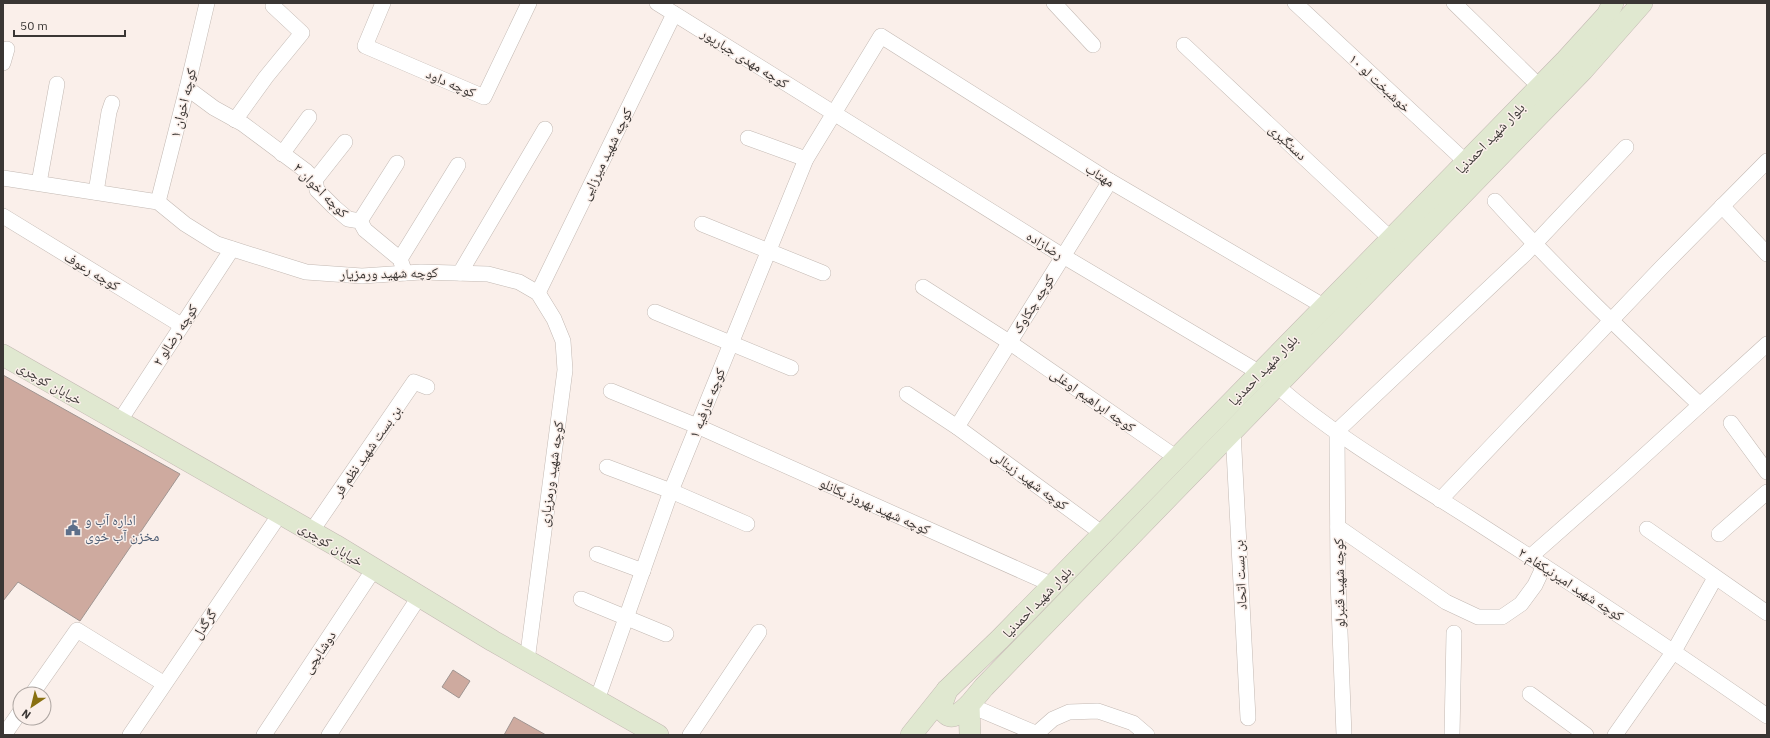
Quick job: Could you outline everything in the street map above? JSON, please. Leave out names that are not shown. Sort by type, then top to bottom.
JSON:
[{"type":"main road","name":"بلوار شهید احمدنیا","points":[[911,735],[947,690],[1053,585],[1540,86],[1607,15],[1614,3]]},
{"type":"main road","name":"بلوار شهید احمدنیا","points":[[947,690],[941,708],[945,714],[951,716],[958,715],[1583,70],[1642,3]]},
{"type":"main road","name":"خیابان کوچری","points":[[3,356],[280,514],[527,661],[658,735]]},
{"type":"main road","points":[[969,705],[970,735]]},
{"type":"street","name":"کوچه اخوان ۱","points":[[158,202],[187,88],[206,3]]},
{"type":"street","points":[[235,120],[266,77],[302,33],[273,6],[274,3]]},
{"type":"street","name":"کوچه داود","points":[[383,3],[365,46],[484,97],[530,3]]},
{"type":"street","name":"کوچه مهدی جبارپور","points":[[657,3],[833,113]]},
{"type":"street","points":[[1054,3],[1093,45]]},
{"type":"street","name":"خوشبخت لو ۱۰","points":[[1295,3],[1466,162]]},
{"type":"street","points":[[1454,3],[1540,86]]},
{"type":"street","name":"کوچه شهید میرزایی","points":[[538,293],[674,14]]},
{"type":"street","name":"کوچه عارفیه ۱","points":[[597,700],[671,491],[806,159],[881,36]]},
{"type":"street","name":"مهتاب","points":[[881,36],[1110,181],[1325,307]]},
{"type":"street","name":"دستگیری","points":[[1184,45],[1391,239]]},
{"type":"street","points":[[3,63],[7,49]]},
{"type":"street","points":[[39,183],[57,84]]},
{"type":"street","name":"کوچه اخوان ۲","points":[[187,88],[214,108],[235,120],[315,180],[317,190],[348,219],[360,221],[365,230],[400,259],[406,273]]},
{"type":"street","points":[[96,192],[109,112],[112,103]]},
{"type":"street","name":"رضازاده","points":[[833,113],[1063,256],[1260,373]]},
{"type":"street","points":[[282,154],[309,117]]},
{"type":"street","points":[[460,273],[545,129]]},
{"type":"street","points":[[748,138],[806,159]]},
{"type":"street","points":[[315,180],[345,142]]},
{"type":"street","points":[[1337,431],[1525,254],[1626,147]]},
{"type":"street","points":[[1440,500],[1611,320],[1767,161]]},
{"type":"street","points":[[360,221],[397,163]]},
{"type":"street","points":[[400,259],[458,165]]},
{"type":"street","points":[[3,178],[158,202]]},
{"type":"street","name":"کوچه چکاوک","points":[[957,427],[1110,181]]},
{"type":"street","points":[[1495,201],[1533,244],[1700,405]]},
{"type":"street","name":"کوچه شهید ورمزیار","points":[[158,202],[185,224],[217,244],[306,272],[362,276],[406,273],[488,274],[519,282],[538,293]]},
{"type":"street","points":[[1722,206],[1767,254]]},
{"type":"street","name":"کوچه رعوف","points":[[3,216],[181,325]]},
{"type":"street","points":[[702,224],[823,273]]},
{"type":"street","name":"کوچه رضالو ۲","points":[[119,422],[232,249]]},
{"type":"street","name":"کوچه ابراهیم اوغلی","points":[[923,287],[1010,342],[1177,458]]},
{"type":"street","name":"کوچه شهید ورمزیاری","points":[[527,661],[565,370],[563,341],[554,319],[538,293]]},
{"type":"street","points":[[655,312],[790,368]]},
{"type":"street","points":[[1530,557],[1767,344]]},
{"type":"street","name":"بن بست شهید نظم فر","points":[[311,532],[414,382],[427,387]]},
{"type":"street","name":"کوچه شهید امیرنیکفام ۲","points":[[1277,386],[1300,405],[1371,456],[1674,651],[1767,716]]},
{"type":"street","name":"کوچه شهید بهروز یکانلو","points":[[611,391],[697,426],[1053,585]]},
{"type":"street","name":"کوچه شهید زینالی","points":[[907,394],[957,427],[1103,534]]},
{"type":"street","points":[[1731,423],[1767,472]]},
{"type":"street","name":"بن بست اتحاد","points":[[1233,431],[1248,718]]},
{"type":"street","name":"کوچه شهید قنبرلو","points":[[1337,431],[1338,580],[1344,735]]},
{"type":"street","points":[[606,467],[671,491],[747,524]]},
{"type":"street","points":[[1719,534],[1767,492]]},
{"type":"street","name":"گرگدل","points":[[130,735],[163,684],[280,514]]},
{"type":"street","points":[[1338,527],[1446,602],[1478,617],[1502,617],[1521,604],[1535,585],[1544,566]]},
{"type":"street","points":[[1647,529],[1767,613]]},
{"type":"street","points":[[597,554],[643,571]]},
{"type":"street","name":"دوشابچی","points":[[264,735],[374,569]]},
{"type":"street","points":[[1615,735],[1674,651],[1715,578]]},
{"type":"street","points":[[329,735],[419,597]]},
{"type":"street","points":[[582,599],[666,634]]},
{"type":"street","points":[[38,686],[77,630],[163,684]]},
{"type":"street","points":[[690,735],[759,632]]},
{"type":"street","points":[[1452,735],[1454,633]]},
{"type":"street","points":[[1530,694],[1586,735]]},
{"type":"street","points":[[969,705],[1038,734],[1053,719],[1069,712],[1098,711],[1133,723],[1147,735]]},
{"type":"street","points":[[4,735],[12,724]]},
{"type":"building","name":"اداره آب و مخزن آب خوی","points":[[3,375],[180,474],[80,621],[18,582],[3,601]]},
{"type":"building","points":[[453,670],[470,681],[459,698],[442,687]]},
{"type":"building","points":[[514,717],[546,735],[504,735]]},
{"type":"place","name":"اداره آب و مخزن آب خوی","points":[[73,528]]}]
